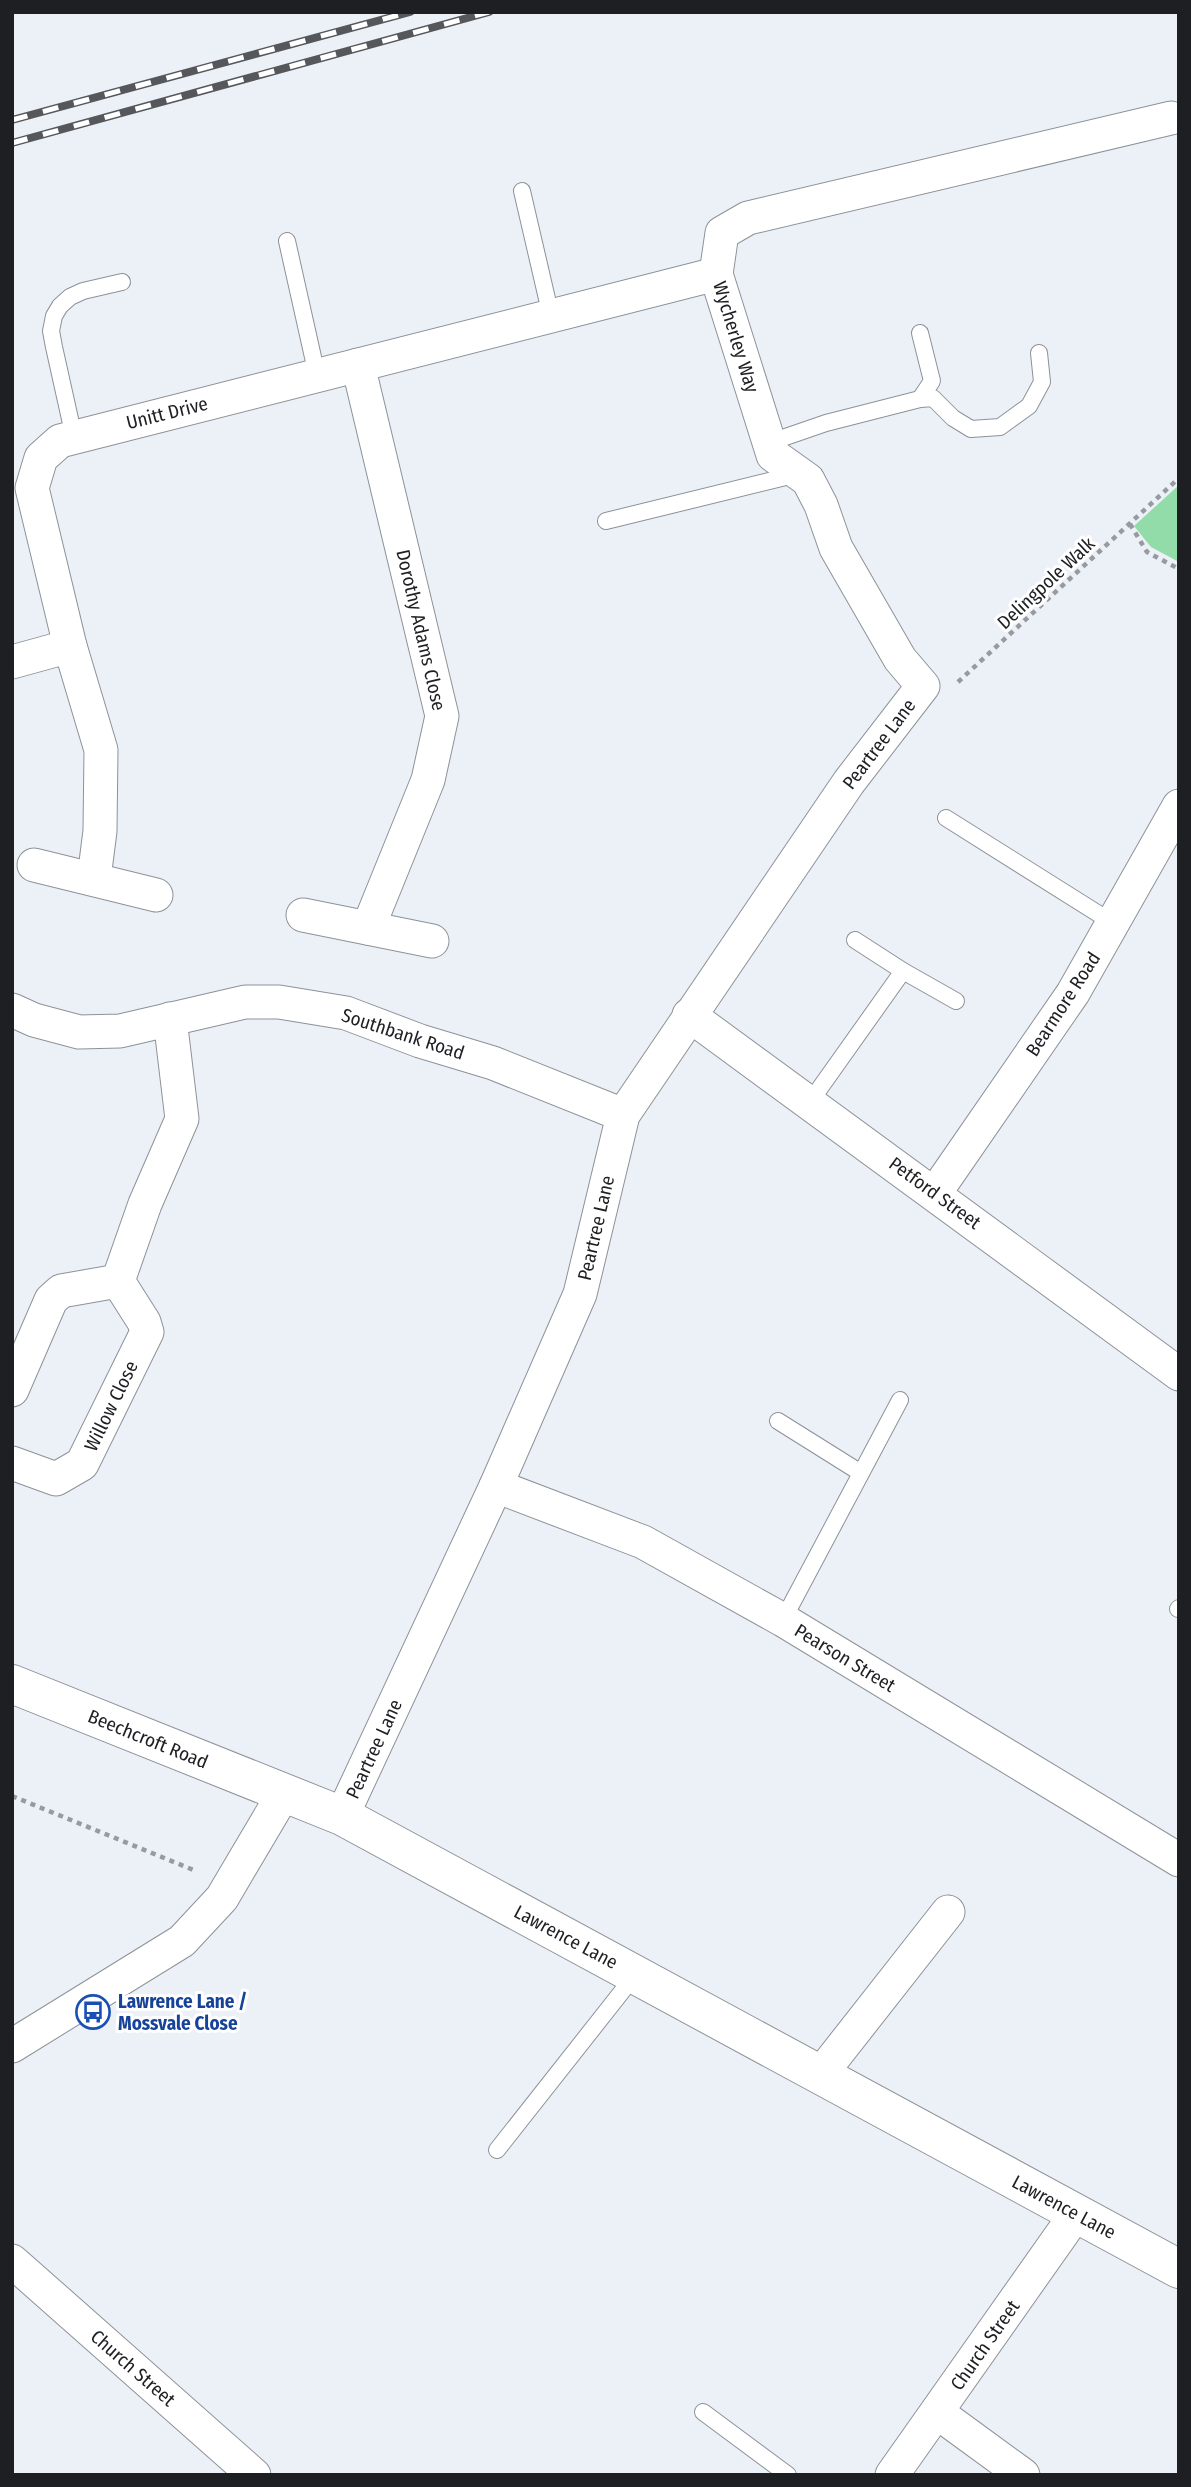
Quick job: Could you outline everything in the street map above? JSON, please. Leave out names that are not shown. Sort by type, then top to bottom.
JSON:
[{"type":"street","name":"Wycherley Way","points":[[923,686],[900,659],[836,548],[821,505],[808,480],[773,455],[716,274],[722,233],[748,218],[1176,115]]},
{"type":"street","name":"Unitt Drive","points":[[94,878],[100,831],[101,750],[70,646],[32,488],[41,458],[60,441],[74,437],[716,274]]},
{"type":"street","name":"Dorothy Adams Close","points":[[358,365],[442,716],[428,780],[368,928]]},
{"type":"street","points":[[12,662],[70,646]]},
{"type":"street","name":"Peartree Lane","points":[[342,1816],[496,1486],[580,1294],[623,1115],[849,782],[923,686]]},
{"type":"street","name":"Bearmore Road","points":[[935,1193],[1073,993],[1179,806]]},
{"type":"street","points":[[34,865],[156,895]]},
{"type":"street","points":[[303,915],[432,941]]},
{"type":"street","name":"Southbank Road","points":[[12,1010],[34,1020],[79,1032],[120,1031],[246,1002],[279,1002],[346,1013],[420,1041],[493,1063],[623,1115]]},
{"type":"street","name":"Petford Street","points":[[689,1015],[1179,1374]]},
{"type":"street","points":[[12,1390],[51,1300],[61,1291],[118,1281],[145,1204],[182,1119],[170,1019]]},
{"type":"street","name":"Willow Close","points":[[12,1463],[56,1479],[82,1464],[147,1332],[144,1322],[118,1281]]},
{"type":"street","name":"Pearson Street","points":[[496,1486],[643,1542],[783,1620],[1179,1860]]},
{"type":"street","name":"Beechcroft Road","points":[[12,1684],[284,1793]]},
{"type":"street","points":[[12,2046],[182,1941],[222,1898],[284,1793]]},
{"type":"street","name":"Lawrence Lane","points":[[284,1793],[342,1816],[1179,2269]]},
{"type":"street","points":[[820,2075],[947,1912]]},
{"type":"street","name":"Church Street","points":[[892,2475],[1076,2214]]},
{"type":"street","name":"Church Street","points":[[12,2261],[253,2475]]},
{"type":"street","points":[[938,2413],[1023,2475]]},
{"type":"lane","points":[[522,191],[551,316]]},
{"type":"lane","points":[[287,241],[317,375]]},
{"type":"lane","points":[[74,437],[51,331],[54,316],[69,298],[83,291],[122,282]]},
{"type":"lane","points":[[920,333],[932,381],[920,399]]},
{"type":"lane","points":[[768,443],[826,423],[933,398],[953,418],[971,429],[1000,427],[1029,406],[1042,382],[1039,353]]},
{"type":"lane","points":[[606,521],[799,474]]},
{"type":"lane","points":[[946,818],[1113,923]]},
{"type":"lane","points":[[855,940],[956,1001]]},
{"type":"lane","points":[[810,1102],[903,971]]},
{"type":"lane","points":[[783,1620],[901,1400]]},
{"type":"lane","points":[[778,1420],[861,1473]]},
{"type":"lane","points":[[497,2150],[635,1975]]},
{"type":"lane","points":[[702,2412],[788,2475]]},
{"type":"path","name":"Delingpole Walk","points":[[923,686],[952,688],[1179,478]]},
{"type":"path","points":[[1130,524],[1147,552],[1179,569]]},
{"type":"path","points":[[12,1796],[230,1885]]},
{"type":"green space","points":[[1179,485],[1179,562],[1151,547],[1134,526]]},
{"type":"railway","points":[[12,120],[410,12]]},
{"type":"railway","points":[[12,143],[489,12]]},
{"type":"place","name":"Lawrence Lane / Mossvale Close","points":[[93,2012]]}]
